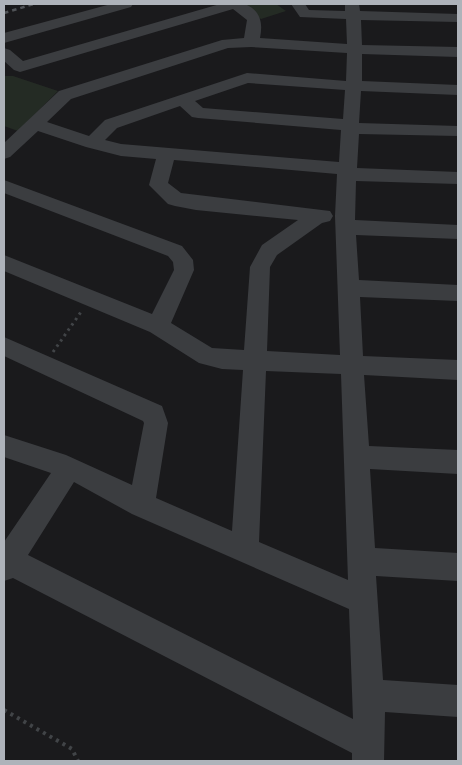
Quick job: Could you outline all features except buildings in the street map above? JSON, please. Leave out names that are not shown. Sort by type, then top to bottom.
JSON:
[{"type":"street","points":[[4,38],[75,11],[126,4]]},
{"type":"street","points":[[183,4],[195,15]]},
{"type":"street","points":[[4,153],[12,134],[35,124],[65,95],[74,71],[195,15],[236,4],[254,19],[255,26],[250,42]]},
{"type":"street","points":[[298,4],[305,14],[353,9],[458,18]]},
{"type":"street","points":[[68,469],[5,562],[369,753],[364,601],[345,221],[346,171],[355,49],[353,9]]},
{"type":"street","points":[[4,53],[20,68],[74,71],[226,43],[250,42],[355,49],[458,52]]},
{"type":"street","points":[[92,143],[111,124],[247,78],[352,86],[458,90]]},
{"type":"street","points":[[183,100],[198,113],[350,126],[458,131]]},
{"type":"street","points":[[35,124],[120,150],[346,171],[458,178]]},
{"type":"street","points":[[166,155],[158,186],[175,199],[196,204],[458,232]]},
{"type":"street","points":[[4,186],[175,251],[183,260],[184,270],[158,326]]},
{"type":"street","points":[[245,549],[260,267],[269,250],[318,216]]},
{"type":"street","points":[[4,263],[158,326],[207,356],[458,370]]},
{"type":"street","points":[[349,288],[458,293]]},
{"type":"street","points":[[4,346],[153,414],[156,423],[141,505]]},
{"type":"street","points":[[4,446],[30,453],[117,489],[141,505],[364,601]]},
{"type":"street","points":[[356,457],[458,462]]},
{"type":"street","points":[[361,561],[458,567]]},
{"type":"street","points":[[368,694],[458,701]]},
{"type":"path","points":[[44,365],[90,299]]},
{"type":"path","points":[[4,710],[72,749],[78,761]]},
{"type":"shaded area","points":[[242,4],[276,4],[286,11],[261,19]]},
{"type":"shaded area","points":[[4,76],[13,76],[58,91],[18,131],[4,126]]},
{"type":"railway","points":[[4,13],[34,4]]}]
